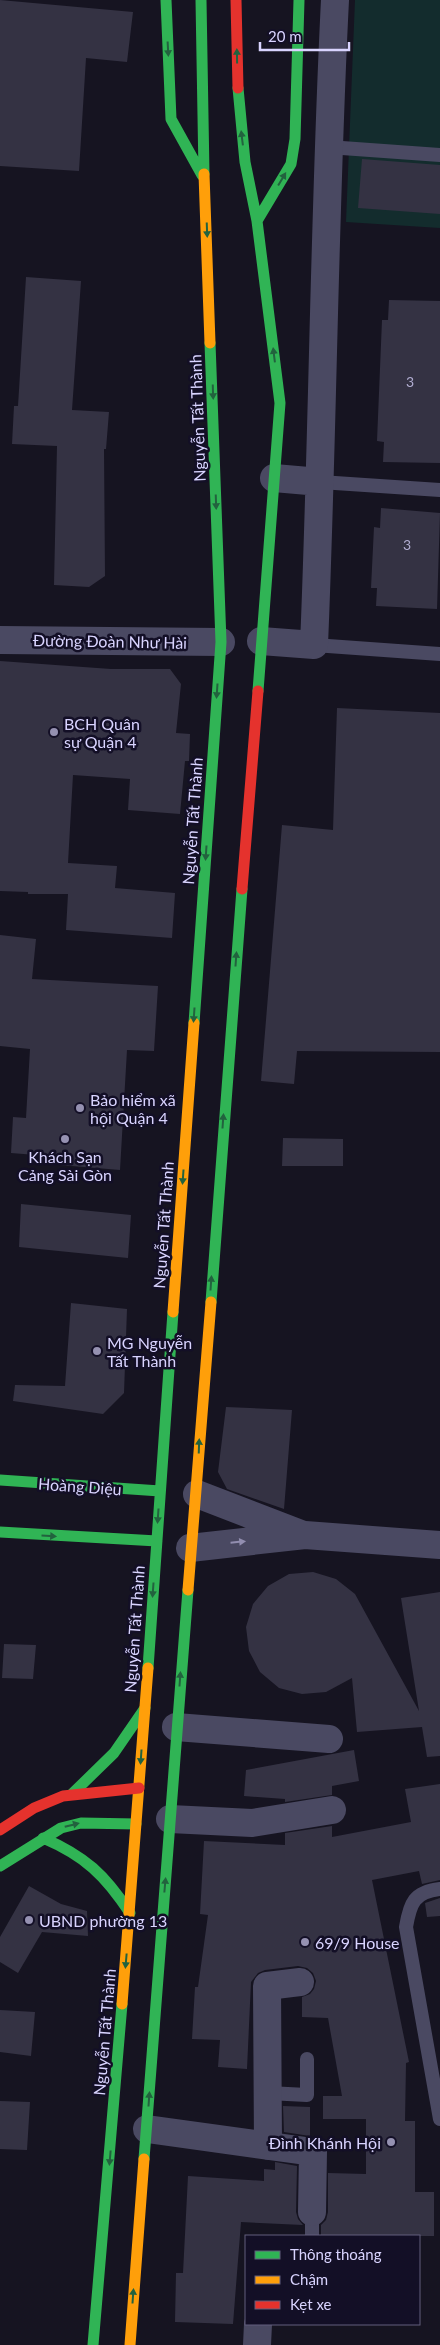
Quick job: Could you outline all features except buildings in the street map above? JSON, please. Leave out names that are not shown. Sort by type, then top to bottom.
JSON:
[{"type":"main road","points":[[166,0],[171,119],[205,181]]},
{"type":"main road","name":"Nguyễn Tất Thành","points":[[130,2345],[176,1727],[173,1545],[165,1492],[221,642],[202,105],[201,0]]},
{"type":"main road","name":"Nguyễn Tất Thành","points":[[93,2345],[130,1912],[145,1708],[173,1545],[192,1494],[199,1432],[280,403],[256,221],[245,162],[238,105],[236,0]]},
{"type":"main road","points":[[256,221],[291,164],[295,139],[299,0]]},
{"type":"main road","name":"Hoàng Diệu","points":[[0,1480],[165,1492]]},
{"type":"main road","points":[[0,1532],[173,1545]]},
{"type":"main road","points":[[72,1794],[114,1753],[145,1708]]},
{"type":"main road","points":[[0,1830],[38,1806],[72,1794],[139,1788]]},
{"type":"main road","points":[[0,1866],[61,1828],[81,1823],[136,1824]]},
{"type":"main road","points":[[43,1838],[70,1849],[91,1862],[108,1878],[130,1912]]},
{"type":"street","points":[[261,641],[314,644],[334,0]]},
{"type":"street","points":[[274,478],[320,482]]},
{"type":"street","name":"Đường Đoàn Như Hài","points":[[0,640],[221,642]]},
{"type":"street","points":[[192,1494],[305,1535]]},
{"type":"street","points":[[173,1545],[305,1535],[440,1545]]},
{"type":"street","points":[[176,1727],[329,1739]]},
{"type":"street","points":[[170,1819],[252,1823],[332,1810]]},
{"type":"street","points":[[268,2146],[267,1986],[300,1982]]},
{"type":"street","points":[[146,2129],[313,2152],[312,2224]]},
{"type":"street","points":[[258,2325],[258,2345]]},
{"type":"lane","points":[[328,147],[440,155]]},
{"type":"lane","points":[[320,482],[440,490]]},
{"type":"lane","points":[[314,644],[440,654]]},
{"type":"lane","points":[[440,1890],[426,1891],[409,1906],[406,1927],[440,2119]]},
{"type":"lane","points":[[268,2093],[307,2094],[307,2059]]},
{"type":"green space","points":[[355,0],[440,0],[440,228],[346,222]]},
{"type":"traffic: fast","points":[[166,0],[171,119],[202,175]]},
{"type":"traffic: fast","points":[[201,0],[204,174]]},
{"type":"traffic: fast","points":[[257,221],[291,164],[295,139],[299,0]]},
{"type":"traffic: fast","points":[[238,88],[245,162],[257,221],[280,403],[258,691]]},
{"type":"traffic: fast","points":[[194,1023],[221,642],[210,343]]},
{"type":"traffic: fast","points":[[211,1302],[242,889]]},
{"type":"traffic: fast","points":[[148,1668],[173,1312]]},
{"type":"traffic: fast","points":[[0,1480],[160,1491]]},
{"type":"traffic: fast","points":[[0,1532],[157,1541]]},
{"type":"traffic: fast","points":[[144,2159],[188,1590]]},
{"type":"traffic: fast","points":[[72,1794],[114,1753],[145,1708]]},
{"type":"traffic: fast","points":[[0,1866],[61,1828],[81,1823],[136,1824]]},
{"type":"traffic: fast","points":[[43,1838],[71,1852],[93,1868],[103,1877],[130,1913]]},
{"type":"traffic: fast","points":[[93,2345],[122,2004]]},
{"type":"traffic: slow","points":[[204,174],[210,343]]},
{"type":"traffic: slow","points":[[173,1312],[194,1023]]},
{"type":"traffic: slow","points":[[188,1590],[211,1302]]},
{"type":"traffic: slow","points":[[122,2004],[148,1668]]},
{"type":"traffic: slow","points":[[130,2345],[144,2159]]},
{"type":"traffic: jam","points":[[236,0],[238,88]]},
{"type":"traffic: jam","points":[[242,889],[258,691]]},
{"type":"traffic: jam","points":[[0,1830],[34,1808],[63,1796],[139,1788]]},
{"type":"place","name":"BCH Quân sự Quận 4","points":[[54,732]]},
{"type":"place","name":"Bảo hiểm xã hội Quận 4","points":[[80,1108]]},
{"type":"place","name":"Khách Sạn Cảng Sài Gòn","points":[[65,1139]]},
{"type":"place","name":"MG Nguyễn Tất Thành","points":[[97,1351]]},
{"type":"place","name":"UBND phường 13","points":[[29,1920]]},
{"type":"place","name":"69/9 House","points":[[305,1942]]},
{"type":"place","name":"Đình Khánh Hội","points":[[391,2142]]}]
